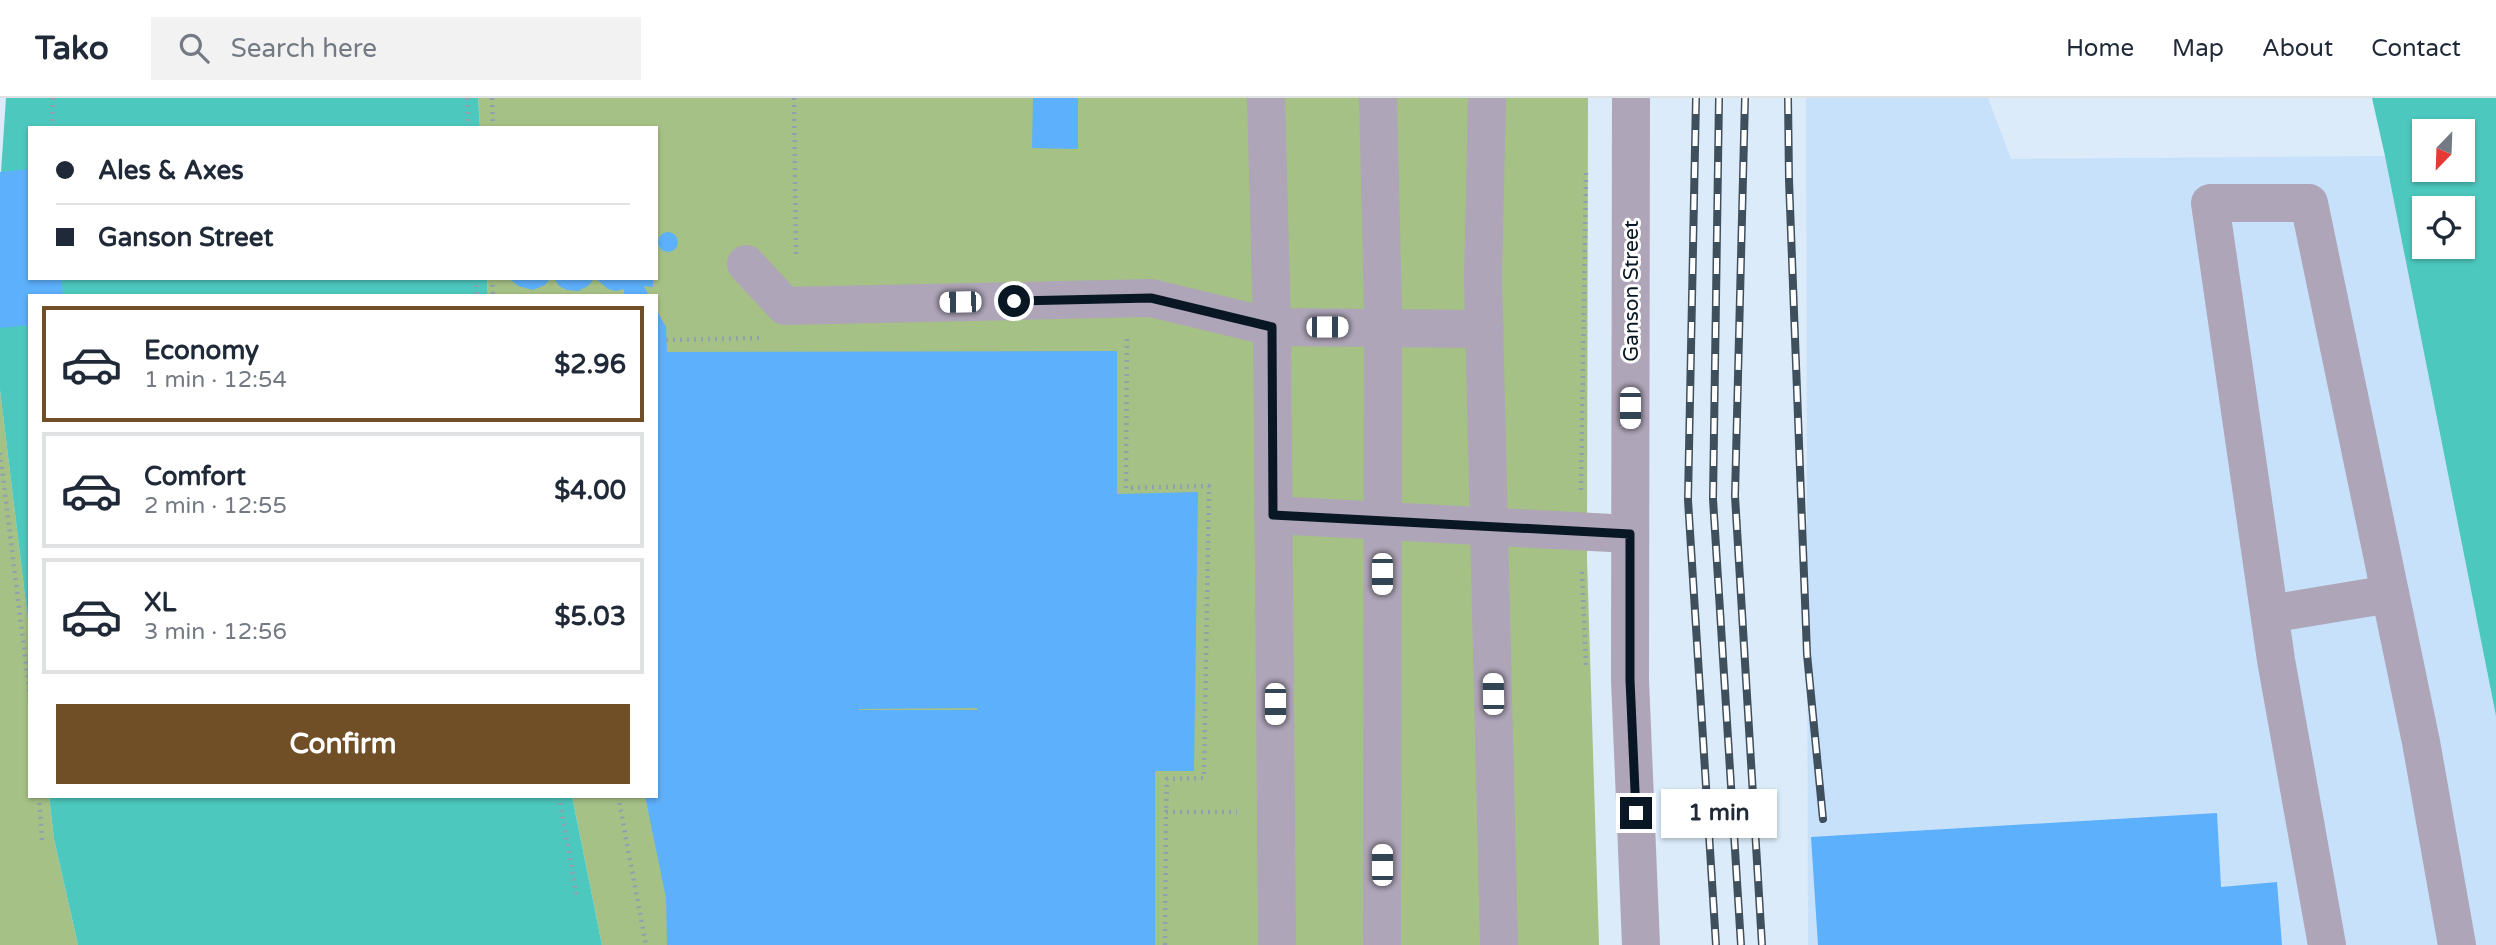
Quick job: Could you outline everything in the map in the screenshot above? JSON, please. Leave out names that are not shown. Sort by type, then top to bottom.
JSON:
[{"type":"street","points":[[1266,98],[1272,327],[1277,945]]},
{"type":"street","points":[[1378,98],[1383,327],[1382,945]]},
{"type":"street","points":[[1487,98],[1485,329],[1499,945]]},
{"type":"street","name":"Ganson Street","points":[[1631,98],[1630,680],[1642,945]]},
{"type":"street","points":[[2327,945],[2270,614],[2210,203],[2309,203],[2421,742],[2457,945]]},
{"type":"street","points":[[746,264],[785,306],[1151,298],[1272,327],[1485,329]]},
{"type":"street","points":[[1273,515],[1630,534]]},
{"type":"street","points":[[2270,614],[2390,594]]},
{"type":"path","points":[[52,126],[53,98]]},
{"type":"path","points":[[467,98],[468,126]]},
{"type":"path","points":[[492,98],[493,126]]},
{"type":"path","points":[[794,98],[796,306]]},
{"type":"path","points":[[1127,333],[1126,488],[1209,486],[1205,778],[1167,779],[1165,945]]},
{"type":"path","points":[[666,340],[764,338]]},
{"type":"path","points":[[0,453],[28,681]]},
{"type":"path","points":[[39,798],[43,840]]},
{"type":"path","points":[[559,798],[577,897]]},
{"type":"path","points":[[618,798],[646,945]]},
{"type":"path","points":[[1167,812],[1276,811]]},
{"type":"shaded area","points":[[6,98],[478,98],[480,126],[28,126],[28,280],[487,280],[488,294],[28,294],[28,621],[0,390],[0,187]]},
{"type":"shaded area","points":[[478,98],[1588,98],[1587,559],[1599,945],[602,945],[572,798],[658,798],[658,294],[488,294],[487,280],[658,280],[658,126],[480,126]]},
{"type":"shaded area","points":[[1806,98],[1988,98],[2011,159],[2385,156],[2496,716],[2496,945],[1808,945]]},
{"type":"shaded area","points":[[2372,98],[2496,98],[2496,716],[2385,156]]},
{"type":"shaded area","points":[[0,390],[28,621],[28,798],[49,798],[54,839],[78,945],[0,945]]},
{"type":"shaded area","points":[[49,798],[572,798],[602,945],[78,945],[54,839]]},
{"type":"building","points":[[1033,98],[1078,98],[1078,149],[1032,148]]},
{"type":"building","points":[[28,169],[28,280],[61,280],[63,294],[28,294],[28,325],[0,328],[0,172]]},
{"type":"building","points":[[668,232],[675,235],[678,242],[675,249],[668,252],[661,249],[658,242],[661,235]]},
{"type":"building","points":[[511,280],[549,280],[533,290],[518,286]]},
{"type":"building","points":[[555,280],[593,280],[578,291],[559,286]]},
{"type":"building","points":[[597,280],[653,280],[653,287],[644,286],[648,294],[624,294],[624,289],[608,289]]},
{"type":"building","points":[[658,313],[666,327],[667,352],[1117,351],[1117,494],[1198,492],[1194,771],[1155,771],[1155,945],[667,945],[666,898],[645,798],[658,798]],"holes":[[[977,708],[977,710],[859,709]]]},
{"type":"building","points":[[2217,813],[2221,887],[2277,882],[2282,945],[1818,945],[1811,837]]},
{"type":"railway","points":[[1696,98],[1688,500],[1716,945]]},
{"type":"railway","points":[[1719,98],[1713,499],[1741,945]]},
{"type":"railway","points":[[1745,98],[1735,496],[1762,945]]},
{"type":"railway","points":[[1788,98],[1807,654],[1823,819]]},
{"type":"route","points":[[1014,301],[1151,298],[1272,327],[1273,515],[1630,534],[1630,680],[1636,813]]}]
